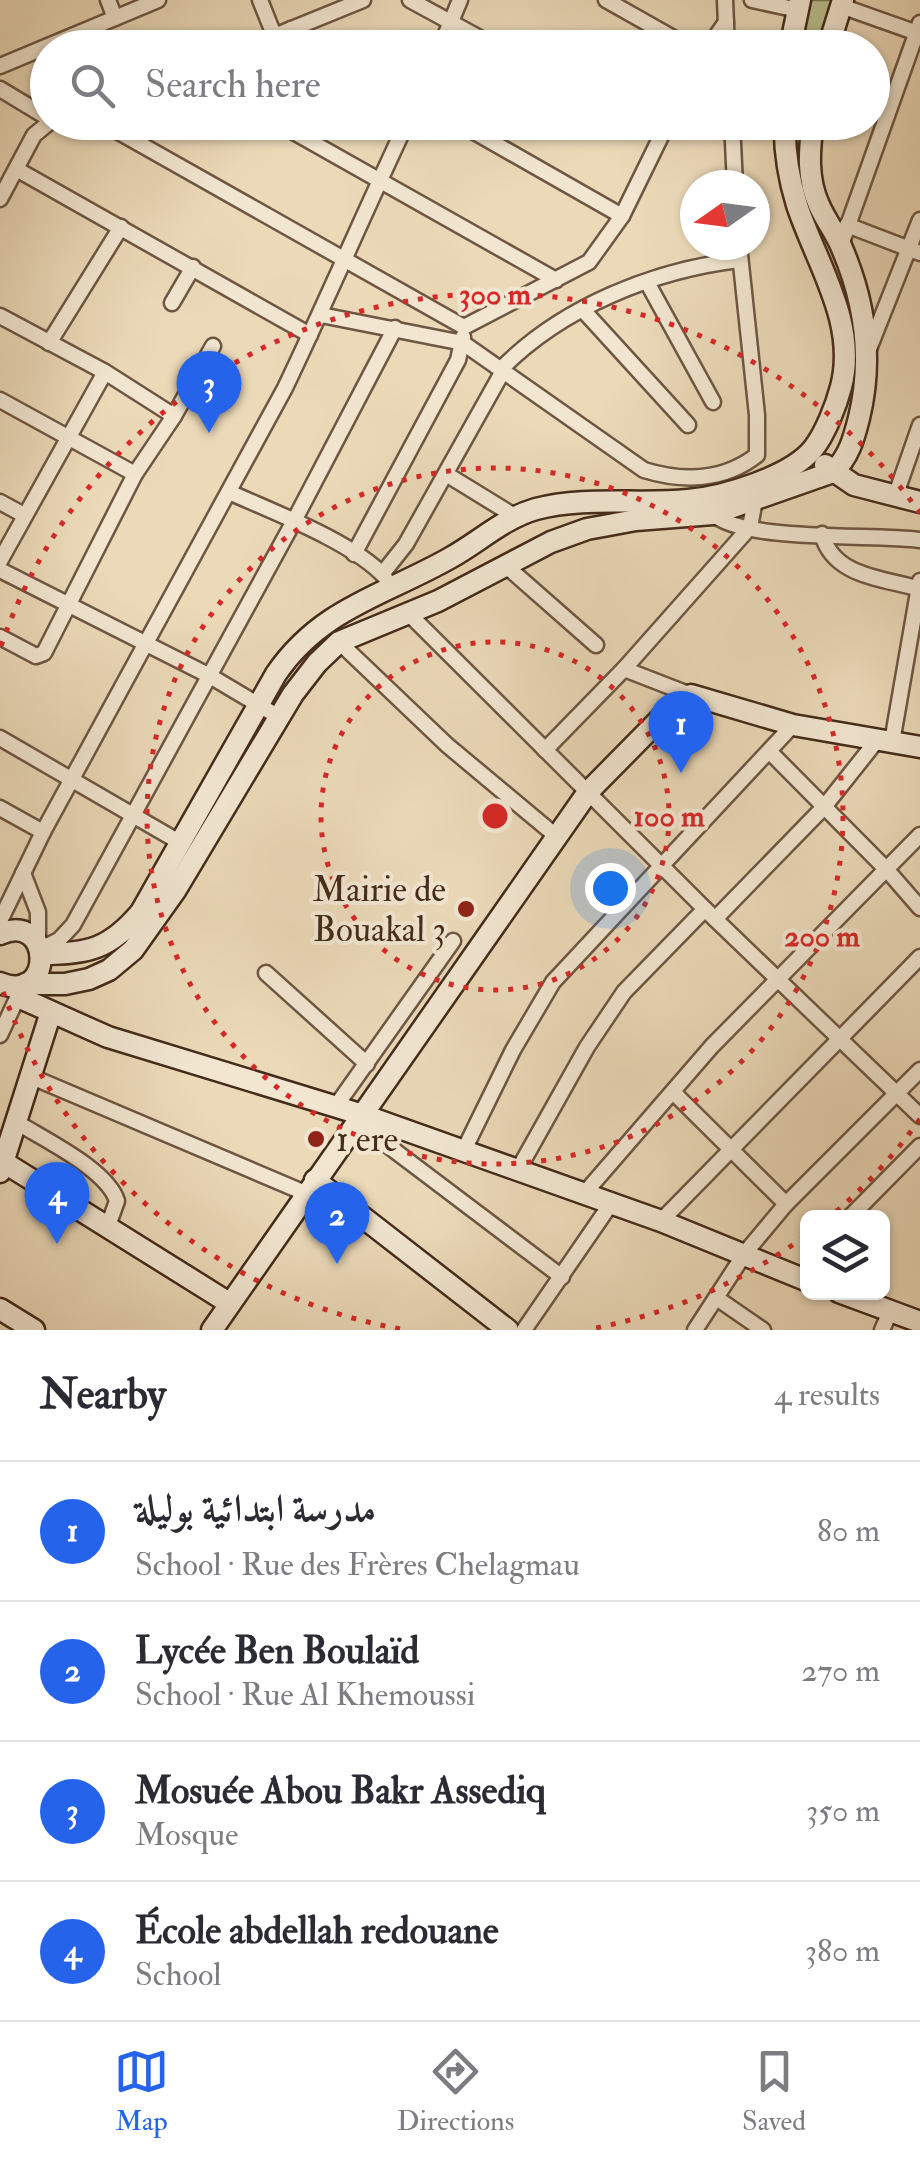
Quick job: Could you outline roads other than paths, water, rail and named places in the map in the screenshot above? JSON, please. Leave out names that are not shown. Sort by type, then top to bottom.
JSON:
[{"type":"main road","points":[[834,30],[842,3]]},
{"type":"main road","points":[[794,30],[799,5]]},
{"type":"main road","points":[[229,1303],[2,1165],[32,1077],[74,1000],[145,936],[278,717],[317,663],[339,642],[406,615],[551,542],[587,529],[636,520],[713,514],[758,490],[816,446],[841,386],[841,328],[834,294],[797,205],[786,140]]},
{"type":"main road","points":[[40,953],[84,953],[104,946],[126,930],[141,912],[276,674],[302,641],[339,613],[533,510],[572,504],[690,500],[758,490],[833,472],[849,450],[860,415],[867,385],[868,352],[844,235],[813,189],[812,140]]},
{"type":"main road","points":[[832,408],[860,415]]},
{"type":"main road","points":[[816,446],[824,464],[854,485],[920,502]]},
{"type":"main road","points":[[390,583],[382,608],[406,615]]},
{"type":"main road","points":[[390,583],[414,594],[406,615]]},
{"type":"main road","points":[[212,1330],[588,792],[662,718],[691,695],[793,725],[920,747]]},
{"type":"main road","points":[[0,934],[20,930],[40,953],[62,1017]]},
{"type":"main road","points":[[15,987],[38,972],[40,953]]},
{"type":"main road","points":[[15,987],[78,982],[100,974]]},
{"type":"main road","points":[[15,987],[62,1017],[140,1049],[336,1106],[360,1119],[464,1150],[800,1272]]},
{"type":"main road","points":[[310,1187],[508,1330]]},
{"type":"main road","points":[[852,1300],[886,1321],[920,1322]]},
{"type":"main road","points":[[0,1309],[34,1330]]},
{"type":"street","points":[[108,0],[116,18]]},
{"type":"street","points":[[87,30],[158,0]]},
{"type":"street","points":[[260,0],[272,30]]},
{"type":"street","points":[[289,30],[362,0]]},
{"type":"street","points":[[410,0],[464,30]]},
{"type":"street","points":[[448,30],[460,0]]},
{"type":"street","points":[[606,0],[659,30]]},
{"type":"street","points":[[725,0],[726,30]]},
{"type":"street","points":[[752,0],[799,5]]},
{"type":"street","points":[[842,3],[919,30],[890,109]]},
{"type":"street","points":[[720,30],[726,22]]},
{"type":"street","points":[[0,66],[30,54]]},
{"type":"street","points":[[0,89],[30,108]]},
{"type":"street","points":[[0,197],[32,140]]},
{"type":"street","points":[[132,140],[344,259],[463,335],[502,370],[644,470],[663,476],[706,478],[758,456]]},
{"type":"street","points":[[308,140],[556,280]]},
{"type":"street","points":[[0,921],[43,832],[322,315],[399,140]]},
{"type":"street","points":[[489,140],[622,216]]},
{"type":"street","points":[[322,315],[463,335],[589,262],[622,216],[659,140]]},
{"type":"street","points":[[733,140],[734,170]]},
{"type":"street","points":[[879,140],[844,235],[915,251]]},
{"type":"street","points":[[18,170],[310,335]]},
{"type":"street","points":[[868,352],[915,251],[920,220]]},
{"type":"street","points":[[49,342],[121,226]]},
{"type":"street","points":[[229,492],[354,554],[390,583],[406,544],[502,370],[542,333],[583,310],[647,282],[715,260]]},
{"type":"street","points":[[545,750],[624,669],[750,527],[758,490],[757,415],[740,260]]},
{"type":"street","points":[[172,302],[193,267]]},
{"type":"street","points":[[647,282],[713,402]]},
{"type":"street","points":[[583,310],[688,426]]},
{"type":"street","points":[[0,316],[105,372],[174,416]]},
{"type":"street","points":[[40,953],[73,925],[294,521],[394,328]]},
{"type":"street","points":[[354,554],[449,377],[463,335]]},
{"type":"street","points":[[0,636],[40,656],[70,606],[136,474],[213,346]]},
{"type":"street","points":[[0,561],[105,372]]},
{"type":"street","points":[[0,400],[136,474]]},
{"type":"street","points":[[894,497],[920,425]]},
{"type":"street","points":[[446,474],[516,517]]},
{"type":"street","points":[[0,502],[24,515]]},
{"type":"street","points":[[713,514],[728,525],[920,540]]},
{"type":"street","points":[[518,1170],[587,1046],[624,992],[824,807],[885,740],[915,644],[919,586],[847,569],[826,550],[822,534]]},
{"type":"street","points":[[505,565],[596,646]]},
{"type":"street","points":[[0,570],[210,676],[278,717]]},
{"type":"street","points":[[406,615],[920,1116]]},
{"type":"street","points":[[339,642],[446,745],[556,836]]},
{"type":"street","points":[[624,669],[691,695]]},
{"type":"street","points":[[464,1150],[513,1050],[553,982],[793,725]]},
{"type":"street","points":[[0,738],[181,843]]},
{"type":"street","points":[[770,752],[920,908]]},
{"type":"street","points":[[0,808],[43,832]]},
{"type":"street","points":[[583,1195],[778,978],[920,834]]},
{"type":"street","points":[[22,874],[38,912],[40,953]]},
{"type":"street","points":[[336,1106],[453,940]]},
{"type":"street","points":[[661,1221],[920,957]]},
{"type":"street","points":[[266,973],[367,1064]]},
{"type":"street","points":[[0,1035],[15,987]]},
{"type":"street","points":[[696,1330],[745,1253],[786,1204],[920,1070]]},
{"type":"street","points":[[32,1077],[310,1187]]},
{"type":"street","points":[[673,1092],[786,1204]]},
{"type":"street","points":[[360,1119],[562,1277]]},
{"type":"street","points":[[18,1123],[96,1174],[112,1189],[117,1201],[108,1226]]},
{"type":"street","points":[[857,1210],[920,1146]]},
{"type":"street","points":[[524,1330],[610,1204]]},
{"type":"street","points":[[718,1299],[764,1330]]},
{"type":"place","name":"Mosuée Abou Bakr Assediq","points":[[209,433]]},
{"type":"place","name":"مدرسة ابتدائية بوليلة","points":[[681,773]]},
{"type":"place","name":"Mairie de Bouakal 3","points":[[466,909]]},
{"type":"place","name":"1 ere","points":[[316,1139]]},
{"type":"place","name":"École abdellah redouane","points":[[57,1244]]},
{"type":"place","name":"Lycée Ben Boulaïd","points":[[337,1264]]}]
